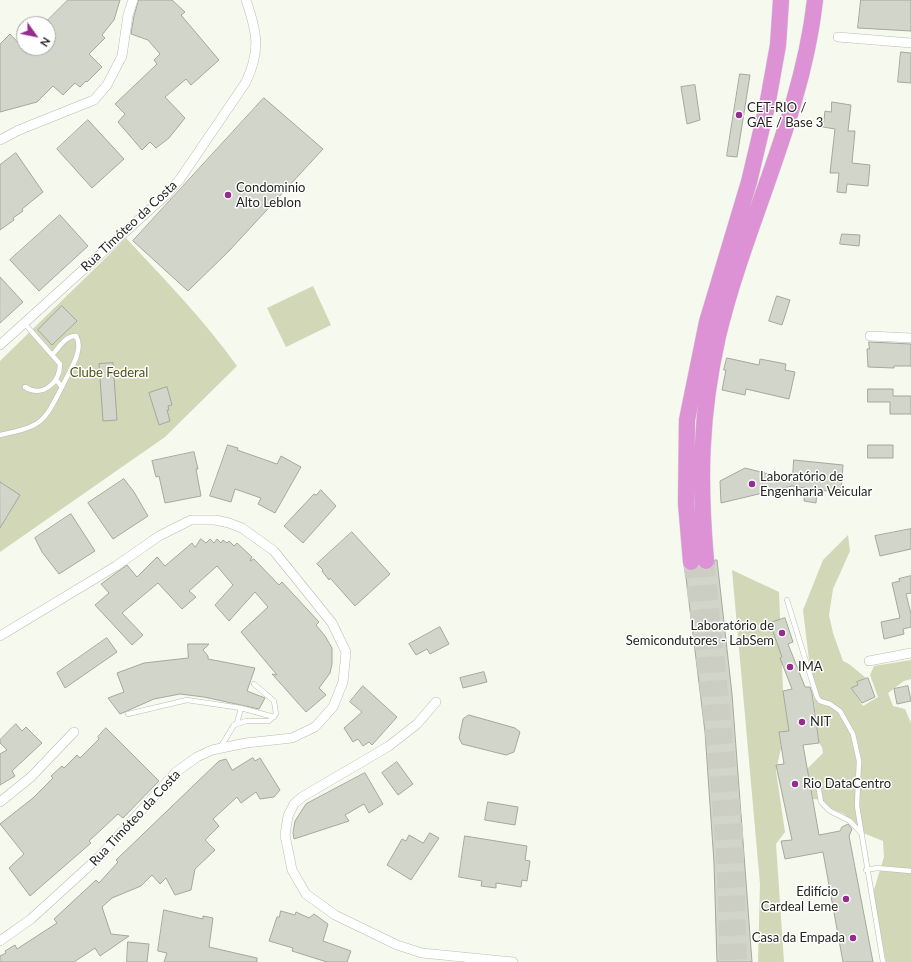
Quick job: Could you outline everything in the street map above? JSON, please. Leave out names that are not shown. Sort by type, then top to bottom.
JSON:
[{"type":"highway","points":[[781,0],[778,45],[768,106],[749,182],[707,322],[687,420],[686,502],[698,562],[701,507],[701,458],[707,391],[719,335],[735,279],[774,164],[809,46],[815,0]]},
{"type":"street","points":[[0,140],[20,130],[94,100],[107,85],[122,56],[128,15],[133,0]]},
{"type":"street","name":"Rua Timóteo da Costa","points":[[0,345],[168,194],[180,179],[246,82],[254,65],[257,44],[254,21],[246,0]]},
{"type":"street","points":[[838,37],[911,43]]},
{"type":"street","points":[[870,336],[911,338]]},
{"type":"street","name":"Rua Timóteo da Costa","points":[[0,636],[116,566],[159,536],[191,520],[215,520],[242,528],[274,551],[332,623],[346,652],[343,682],[333,707],[315,727],[292,738],[246,743],[220,748],[197,757],[176,772],[99,857],[31,920],[0,941]]},
{"type":"street","points":[[869,661],[911,653]]},
{"type":"street","points":[[436,702],[417,724],[389,746],[302,797],[294,804],[288,816],[285,835],[292,870],[306,894],[335,915],[397,945],[422,953],[512,962]]},
{"type":"street","points":[[0,802],[31,776],[74,732]]},
{"type":"lane","points":[[24,323],[60,364],[60,371],[56,380],[47,388],[38,392],[25,387]]},
{"type":"lane","points":[[0,435],[38,424],[47,416],[78,351],[79,340],[76,336],[72,336],[52,355]]},
{"type":"lane","points":[[56,380],[62,387]]},
{"type":"lane","points":[[787,600],[817,697],[820,701],[830,704],[840,711],[853,734],[859,762],[857,806],[866,870],[883,962]]},
{"type":"lane","points":[[237,723],[269,721],[276,714],[274,701],[254,684]]},
{"type":"lane","points":[[128,714],[187,700],[241,708],[274,717]]},
{"type":"lane","points":[[220,748],[234,725],[237,723],[241,708]]},
{"type":"lane","points":[[818,784],[821,802],[830,811],[850,821],[861,833]]},
{"type":"lane","points":[[866,870],[877,868],[911,871]]},
{"type":"green space","name":"Clube Federal","points":[[126,238],[198,316],[237,366],[165,437],[0,552],[0,361]]},
{"type":"green space","points":[[313,286],[331,325],[286,347],[267,308]]},
{"type":"green space","points":[[848,535],[850,551],[833,589],[829,615],[833,633],[843,661],[866,678],[857,682],[858,685],[851,688],[863,706],[878,697],[870,675],[874,666],[911,660],[911,679],[904,681],[888,693],[893,706],[905,709],[911,723],[911,962],[886,962],[873,893],[884,857],[883,841],[863,833],[844,814],[829,808],[822,800],[813,799],[807,769],[823,753],[822,747],[819,743],[803,610],[823,560]]},
{"type":"green space","points":[[732,570],[779,592],[783,691],[789,731],[779,732],[781,748],[776,771],[785,832],[776,844],[784,962],[758,962],[760,884]]},
{"type":"building","points":[[68,0],[120,0],[114,20],[102,35],[105,38],[89,54],[102,67],[87,82],[86,81],[80,87],[75,83],[63,95],[53,86],[37,102],[0,112],[0,44],[10,34],[16,40],[16,56],[56,56],[56,16],[52,16]]},
{"type":"building","points":[[139,0],[172,0],[185,12],[181,15],[219,60],[191,85],[186,79],[165,97],[185,118],[169,138],[156,148],[150,142],[142,150],[118,122],[125,114],[115,104],[157,64],[154,60],[160,54],[148,40],[131,34],[134,16]]},
{"type":"building","points":[[861,0],[911,0],[911,31],[858,28]]},
{"type":"building","points":[[901,52],[911,53],[911,83],[898,82]]},
{"type":"building","name":"CET-RIO / GAE / Base 3","points":[[740,74],[750,75],[737,157],[727,156]]},
{"type":"building","points":[[695,85],[700,120],[687,124],[681,87]]},
{"type":"building","name":"Condominio Alto Leblon","points":[[264,98],[323,149],[229,251],[188,291],[133,241]]},
{"type":"building","points":[[832,102],[851,105],[848,131],[855,131],[852,163],[870,165],[868,186],[847,184],[846,193],[837,192],[839,173],[830,173],[835,129],[823,127],[825,111],[831,112]]},
{"type":"building","points":[[88,120],[124,159],[92,188],[57,149]]},
{"type":"building","points":[[16,153],[43,192],[22,209],[23,211],[13,218],[14,220],[0,230],[0,165]]},
{"type":"building","points":[[60,215],[88,246],[39,291],[10,260]]},
{"type":"building","points":[[842,234],[860,235],[859,246],[840,244]]},
{"type":"building","points":[[0,277],[23,302],[0,323]]},
{"type":"building","points":[[777,296],[790,300],[782,325],[769,321]]},
{"type":"building","points":[[62,306],[77,321],[52,345],[38,330]]},
{"type":"building","points":[[869,342],[911,344],[911,366],[894,366],[894,368],[868,367],[867,349],[869,349]]},
{"type":"building","points":[[727,358],[759,365],[760,359],[786,364],[785,370],[795,372],[789,399],[746,389],[745,395],[722,390]]},
{"type":"building","points":[[113,363],[117,420],[103,421],[99,364]]},
{"type":"building","points":[[167,387],[172,405],[168,406],[169,410],[167,410],[170,421],[159,425],[149,393]]},
{"type":"building","points":[[868,389],[893,389],[893,396],[911,396],[911,414],[890,414],[890,402],[868,402]]},
{"type":"building","points":[[228,445],[238,448],[237,450],[277,464],[281,456],[301,467],[275,513],[258,504],[261,498],[235,489],[231,502],[210,496]]},
{"type":"building","points":[[868,445],[893,445],[893,458],[868,458]]},
{"type":"building","points":[[194,452],[198,469],[196,469],[201,496],[165,503],[159,476],[156,477],[152,461]]},
{"type":"building","points":[[794,460],[843,465],[841,492],[817,490],[816,503],[804,501],[805,488],[792,486],[721,503],[720,481],[745,468],[792,480]]},
{"type":"building","points":[[124,479],[134,492],[148,516],[113,539],[88,503]]},
{"type":"building","points":[[0,482],[20,495],[0,528]]},
{"type":"building","points":[[321,490],[336,506],[303,543],[284,526],[314,494],[316,495]]},
{"type":"building","points":[[71,514],[95,551],[59,574],[42,552],[35,538]]},
{"type":"building","points":[[911,529],[911,549],[880,556],[875,536]]},
{"type":"building","points":[[352,532],[390,574],[355,606],[330,578],[329,580],[317,564]]},
{"type":"building","points":[[201,539],[206,543],[210,539],[214,543],[217,539],[221,543],[223,540],[227,543],[229,541],[234,546],[237,543],[252,557],[250,561],[254,559],[279,585],[282,582],[319,622],[316,625],[332,648],[332,664],[330,673],[319,688],[326,695],[306,712],[272,674],[277,675],[241,632],[268,607],[255,592],[229,621],[215,605],[233,585],[217,566],[189,591],[196,597],[182,609],[158,583],[122,613],[143,635],[132,645],[95,605],[109,593],[101,584],[127,565],[137,577],[157,557],[165,566],[192,543],[195,547]]},
{"type":"building","points":[[715,560],[717,560],[732,694],[752,962],[717,962],[714,863],[705,732],[685,569],[692,571],[699,567],[707,570],[714,565]]},
{"type":"building","points":[[911,576],[911,593],[906,594],[911,614],[911,627],[903,629],[904,634],[884,639],[881,622],[900,618],[892,583],[900,581],[899,579]]},
{"type":"building","points":[[785,618],[793,642],[788,644],[805,687],[810,687],[812,693],[819,743],[803,745],[819,835],[840,831],[842,827],[848,824],[852,829],[849,836],[873,962],[843,962],[823,852],[785,859],[781,841],[792,840],[776,765],[784,764],[779,732],[789,731],[783,691],[792,689],[780,658],[782,657],[770,623]]},
{"type":"building","points":[[440,627],[449,644],[430,654],[427,649],[416,655],[409,644]]},
{"type":"building","points":[[107,638],[117,652],[65,688],[57,673]]},
{"type":"building","points":[[188,644],[209,644],[203,650],[208,656],[208,659],[255,668],[247,691],[265,698],[259,709],[204,697],[180,694],[154,699],[120,714],[108,698],[124,692],[117,673],[144,663],[188,658]]},
{"type":"building","points":[[484,672],[487,682],[463,688],[460,678]]},
{"type":"building","points":[[868,678],[875,697],[862,703],[851,688],[858,685],[857,682]]},
{"type":"building","points":[[363,686],[397,717],[372,745],[369,742],[363,746],[358,739],[353,742],[344,728],[362,712],[350,702]]},
{"type":"building","points":[[908,686],[911,701],[897,704],[894,689]]},
{"type":"building","points":[[469,715],[515,728],[520,732],[514,752],[506,755],[462,744],[459,738],[463,719]]},
{"type":"building","points":[[16,724],[22,731],[26,727],[42,743],[12,771],[15,776],[0,785],[0,754],[7,750],[0,743],[0,740]]},
{"type":"building","points":[[106,728],[159,781],[123,818],[118,814],[89,841],[91,843],[30,896],[9,868],[24,854],[0,824],[33,798],[53,778],[51,776],[62,766],[64,768],[77,755],[80,758],[99,739],[98,737]]},
{"type":"building","points":[[253,758],[255,761],[260,758],[280,790],[274,797],[260,799],[256,792],[241,803],[237,797],[213,819],[219,826],[205,840],[215,850],[195,869],[191,890],[175,895],[166,878],[160,884],[152,875],[141,886],[112,898],[102,907],[111,934],[129,936],[100,956],[95,948],[74,962],[0,962],[0,956],[6,953],[5,951],[15,945],[17,949],[57,923],[54,919],[96,880],[99,883],[118,862],[116,860],[219,761],[226,759],[232,770]]},
{"type":"building","points":[[397,762],[413,784],[398,795],[382,773]]},
{"type":"building","points":[[365,773],[383,804],[369,813],[364,804],[345,815],[349,821],[294,839],[293,833],[295,821],[306,804]]},
{"type":"building","points":[[488,802],[518,807],[515,825],[485,820]]},
{"type":"building","points":[[430,833],[439,838],[411,880],[387,865],[402,839],[406,841],[409,835],[423,843]]},
{"type":"building","points":[[465,836],[527,846],[525,860],[530,861],[527,881],[522,880],[521,887],[496,883],[496,888],[481,886],[482,881],[459,877]]},
{"type":"building","points":[[164,910],[203,919],[203,916],[213,918],[209,947],[257,958],[257,962],[164,962],[167,953],[158,951]]},
{"type":"building","points":[[281,911],[295,915],[296,912],[309,918],[314,914],[328,924],[323,941],[351,951],[347,962],[327,962],[292,951],[293,948],[269,941],[277,917],[279,917]]},
{"type":"building","points":[[128,942],[149,944],[147,962],[127,962]]},
{"type":"tunnel","points":[[706,561],[735,832],[739,962]]},
{"type":"tunnel","points":[[691,562],[711,712],[721,812],[727,962]]},
{"type":"place","name":"CET-RIO / GAE / Base 3","points":[[739,115]]},
{"type":"place","name":"Condominio Alto Leblon","points":[[228,195]]},
{"type":"place","name":"Laboratório de Engenharia Veicular","points":[[752,484]]},
{"type":"place","name":"Laboratório de Semicondutores - LabSem","points":[[782,633]]},
{"type":"place","name":"IMA","points":[[790,667]]},
{"type":"place","name":"NIT","points":[[802,722]]},
{"type":"place","name":"Rio DataCentro","points":[[795,784]]},
{"type":"place","name":"Edifício Cardeal Leme","points":[[846,899]]},
{"type":"place","name":"Casa da Empada","points":[[853,938]]}]
